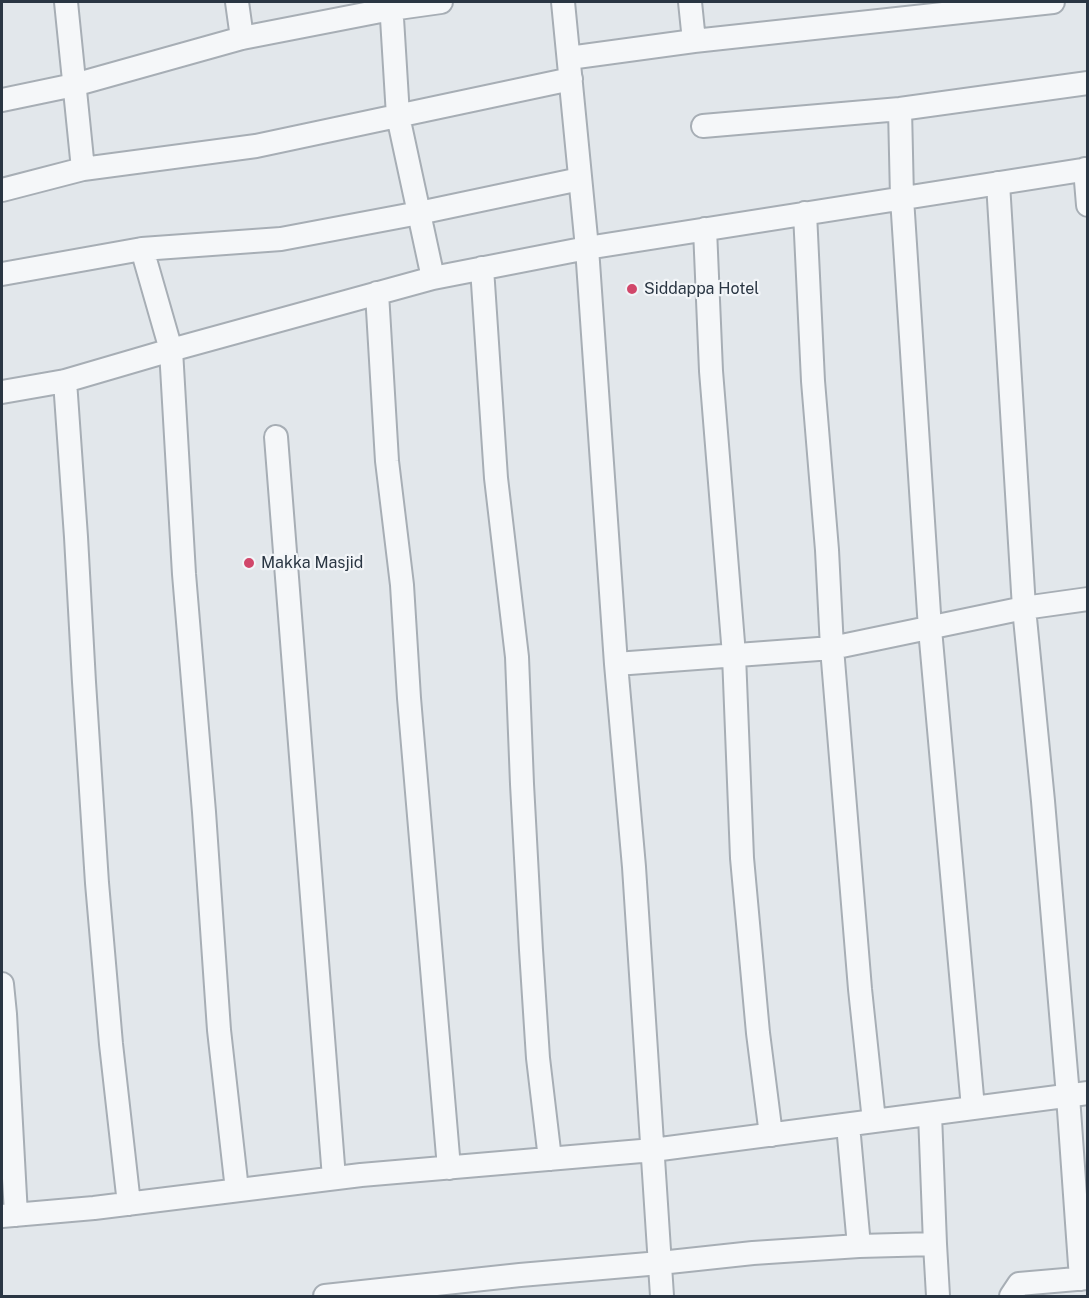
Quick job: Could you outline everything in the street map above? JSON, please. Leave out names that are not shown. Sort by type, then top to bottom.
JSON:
[{"type":"street","points":[[66,2],[83,169]]},
{"type":"street","points":[[237,2],[242,38]]},
{"type":"street","points":[[2,100],[74,85],[242,38],[391,5],[441,2]]},
{"type":"street","points":[[563,2],[587,248],[616,664],[634,867],[662,1296]]},
{"type":"street","points":[[690,2],[693,41]]},
{"type":"street","points":[[2,190],[83,169],[256,146],[398,116],[570,68],[693,41],[1046,2]]},
{"type":"street","points":[[391,5],[398,116],[433,278]]},
{"type":"street","points":[[703,126],[900,109],[1088,83]]},
{"type":"street","points":[[900,109],[902,198],[930,628],[973,1108]]},
{"type":"street","points":[[2,392],[65,381],[433,278],[587,248],[1086,169],[1088,205]]},
{"type":"street","points":[[2,274],[142,249],[281,239],[580,179]]},
{"type":"street","points":[[998,183],[1024,608],[1043,801],[1078,1094],[1084,1278],[1018,1284],[1011,1296]]},
{"type":"street","points":[[805,213],[813,381],[827,550],[832,648],[858,967],[874,1121]]},
{"type":"street","points":[[705,229],[711,371],[734,655],[742,858],[758,1033],[771,1134]]},
{"type":"street","points":[[142,249],[171,350],[184,574],[219,1030],[237,1190]]},
{"type":"street","points":[[482,268],[496,478],[517,657],[538,1058],[550,1159]]},
{"type":"street","points":[[377,293],[387,461],[402,585],[410,710],[448,1168]]},
{"type":"street","points":[[65,381],[97,883],[111,1044],[129,1204]]},
{"type":"street","points":[[276,436],[334,1178]]},
{"type":"street","points":[[616,664],[832,648],[1024,608],[1088,599]]},
{"type":"street","points":[[2,984],[9,1215],[129,1204],[334,1178],[653,1150],[1078,1094]]},
{"type":"street","points":[[930,1114],[938,1296]]},
{"type":"street","points":[[848,1125],[859,1246]]},
{"type":"street","points":[[326,1296],[753,1253],[935,1244]]},
{"type":"place","name":"Siddappa Hotel","points":[[632,289]]},
{"type":"place","name":"Makka Masjid","points":[[249,563]]}]
